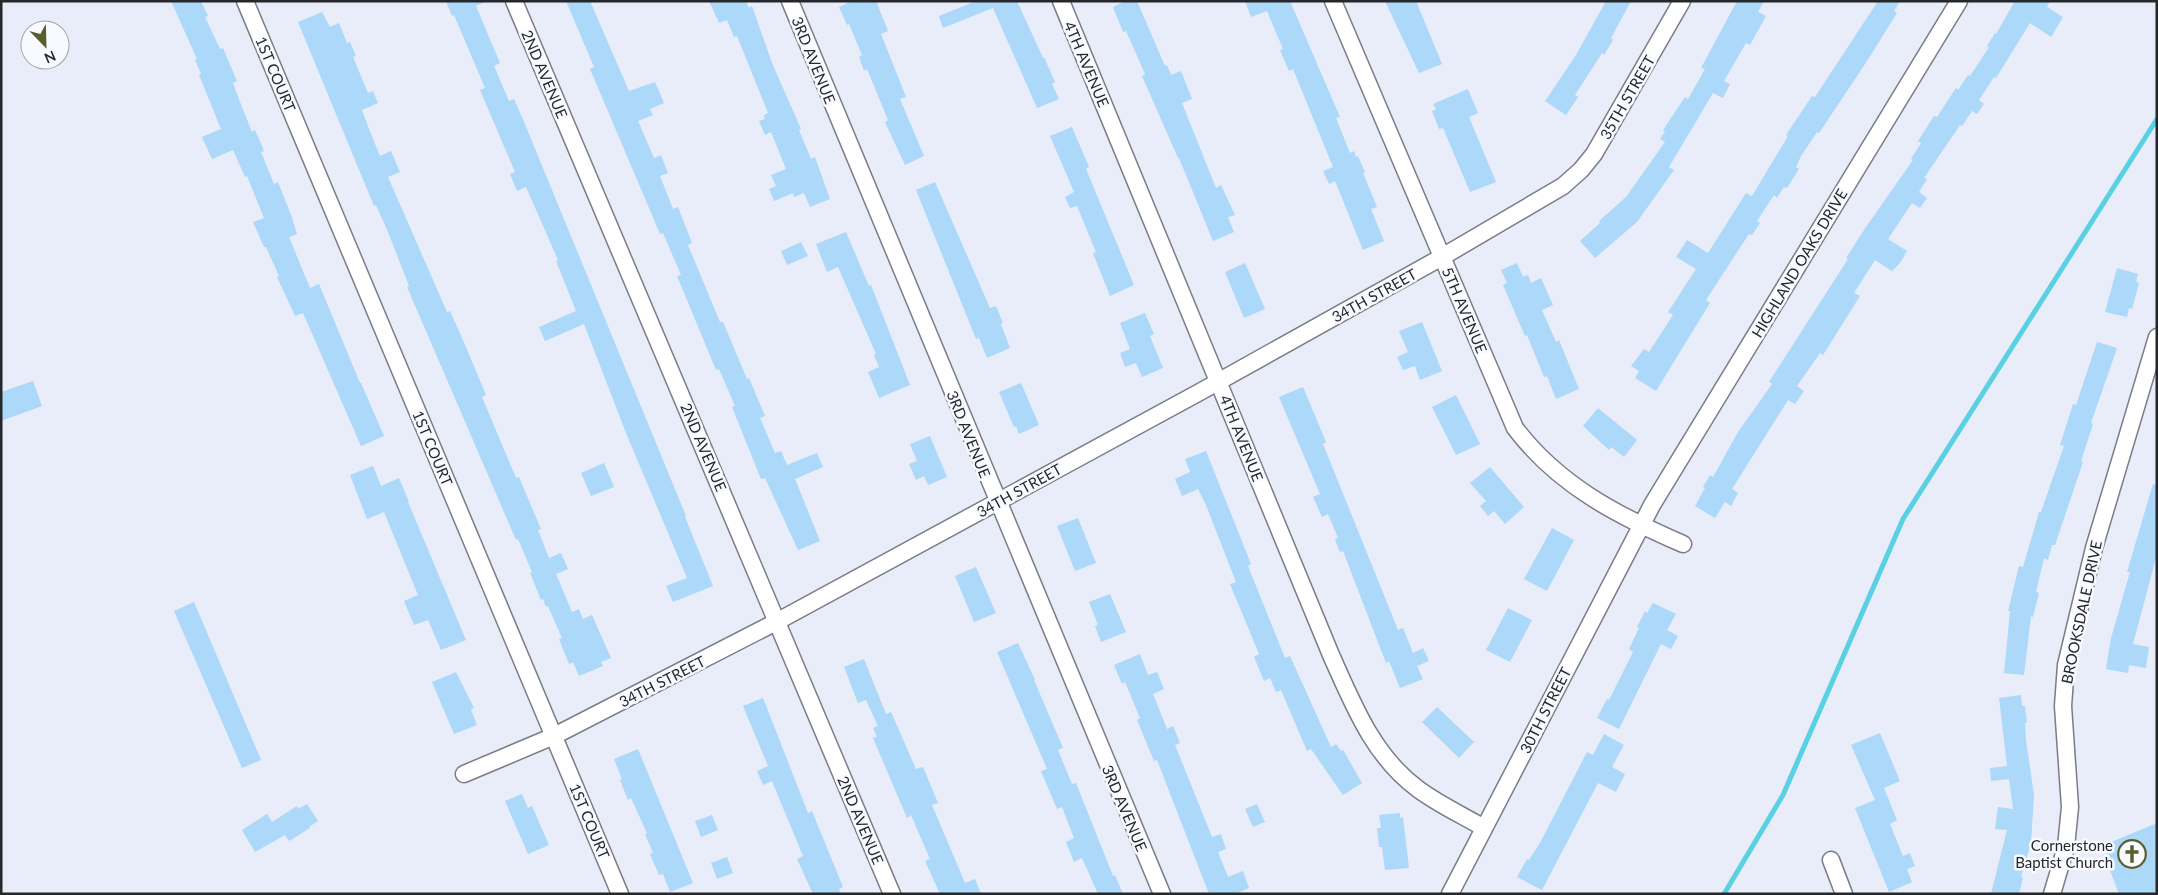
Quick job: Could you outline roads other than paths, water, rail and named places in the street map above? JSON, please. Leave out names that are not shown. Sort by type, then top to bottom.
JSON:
[{"type":"street","name":"1ST COURT","points":[[245,1],[620,894]]},
{"type":"street","name":"2ND AVENUE","points":[[514,1],[892,894]]},
{"type":"street","name":"3RD AVENUE","points":[[790,1],[997,503],[1162,894]]},
{"type":"street","name":"4TH AVENUE","points":[[1061,1],[1331,655],[1356,710],[1376,746],[1389,762],[1418,790],[1484,828]]},
{"type":"street","name":"5TH AVENUE","points":[[1333,1],[1515,428],[1527,444],[1556,473],[1572,485],[1640,526],[1683,544]]},
{"type":"street","name":"35TH STREET","points":[[1563,186],[1581,170],[1594,154],[1682,1]]},
{"type":"street","name":"HIGHLAND OAKS DRIVE","points":[[1640,526],[1959,1]]},
{"type":"street","name":"34TH STREET","points":[[464,774],[554,736],[778,621],[1219,381],[1442,257],[1563,186]]},
{"type":"street","name":"BROOKSDALE DRIVE","points":[[2052,894],[2066,847],[2070,807],[2063,706],[2066,665],[2094,548],[2157,337]]},
{"type":"street","name":"30TH STREET","points":[[1450,894],[1640,526]]},
{"type":"street","points":[[1832,860],[1844,894]]},
{"type":"waterway","points":[[1724,894],[1783,795],[1903,519],[2157,119]]},
{"type":"place","name":"Cornerstone Baptist Church","points":[[2132,854]]}]
